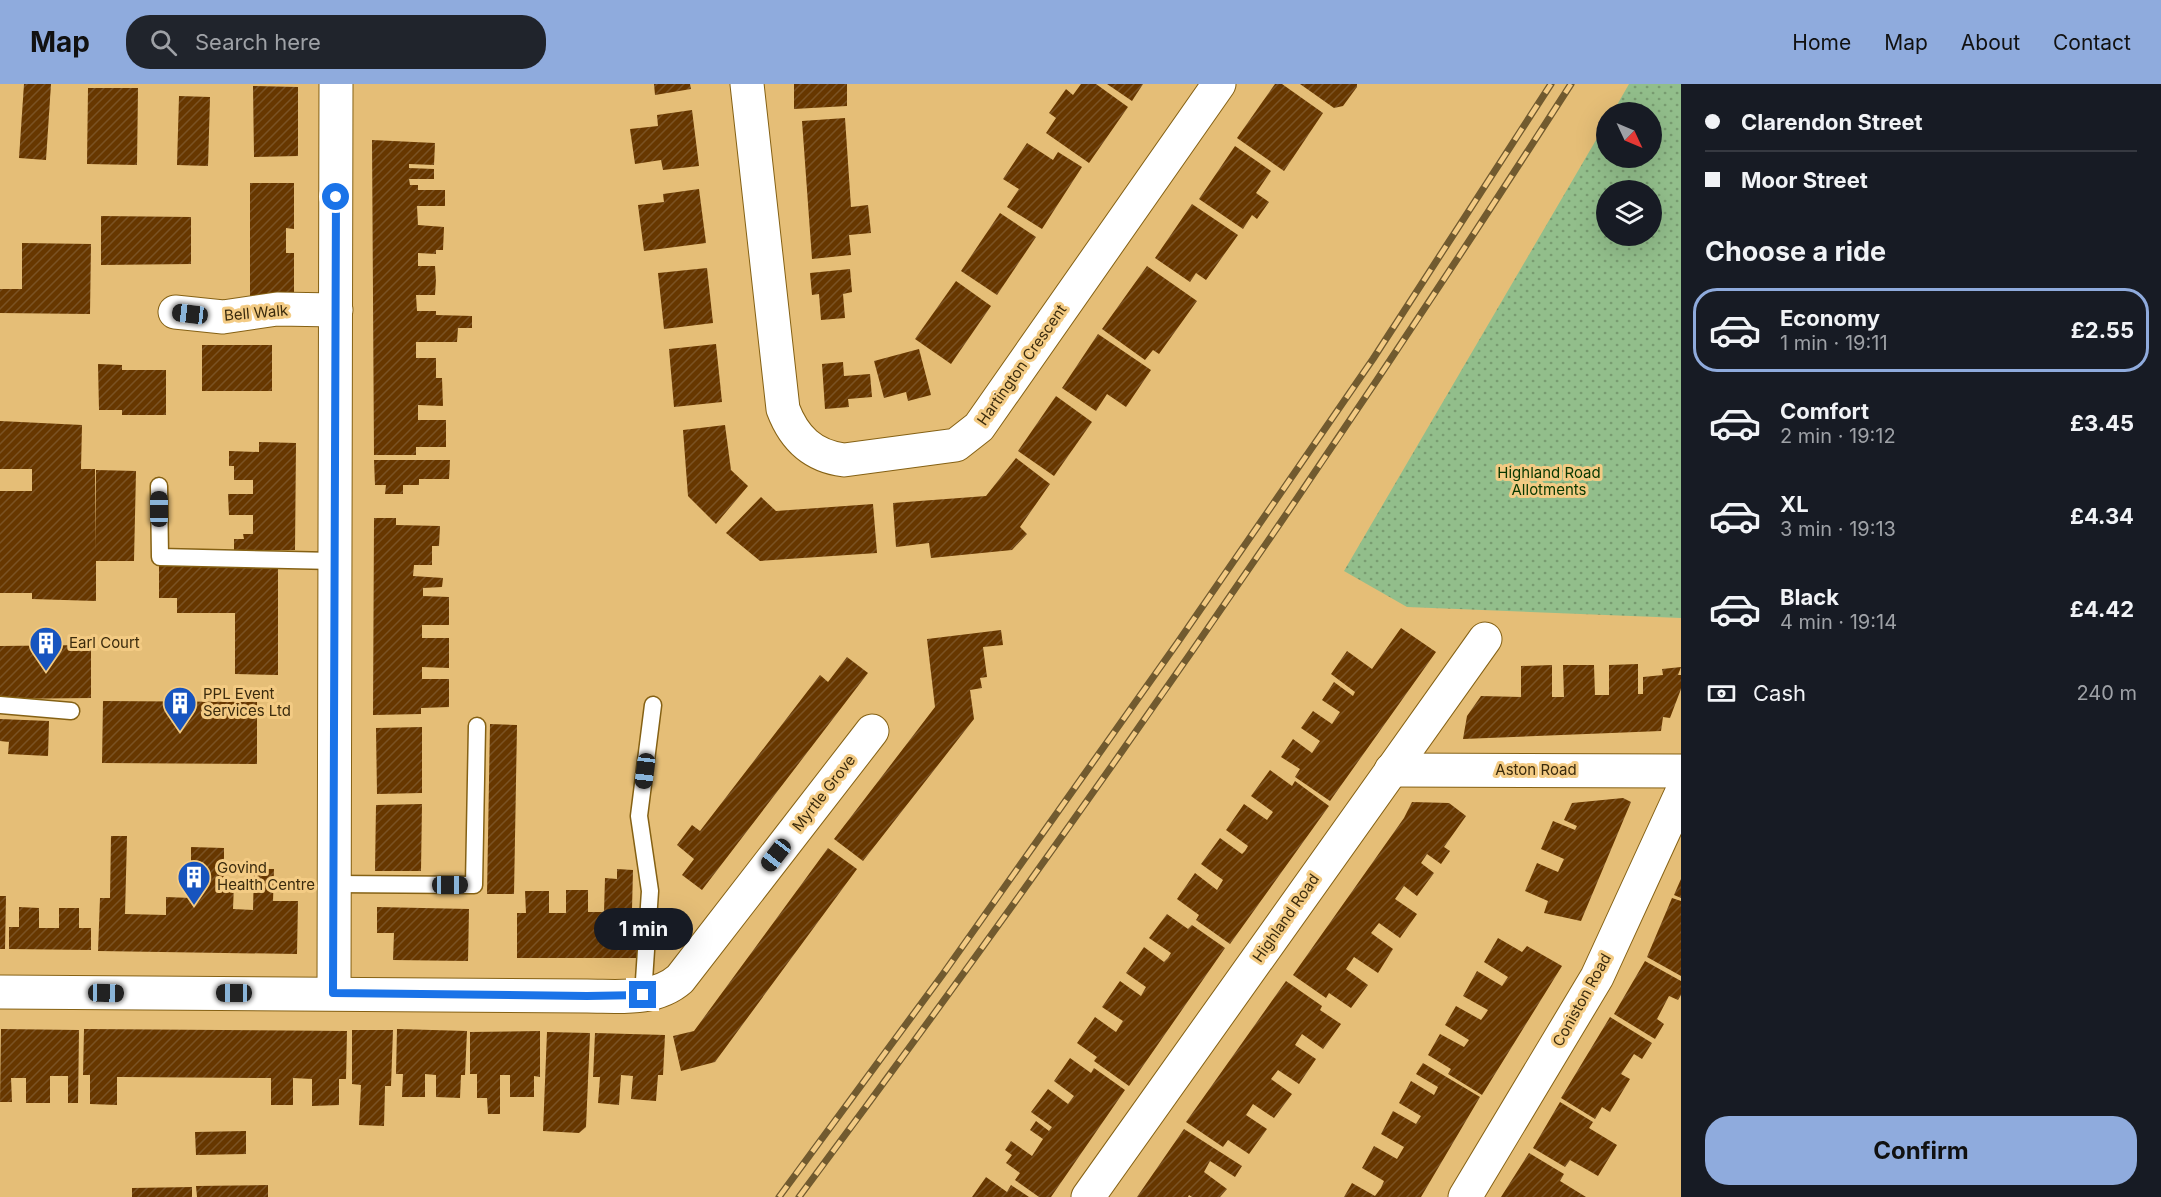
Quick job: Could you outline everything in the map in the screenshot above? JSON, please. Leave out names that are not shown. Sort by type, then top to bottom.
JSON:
[{"type":"street","points":[[333,993],[336,84]]},
{"type":"street","name":"Hartington Crescent","points":[[747,84],[783,409],[788,423],[805,445],[817,453],[844,460],[956,446],[979,427],[1219,84]]},
{"type":"street","name":"Bell Walk","points":[[174,312],[223,317],[277,309],[336,310]]},
{"type":"street","name":"Highland Road","points":[[1088,1197],[1485,639]]},
{"type":"street","name":"Myrtle Grove","points":[[652,993],[671,986],[680,979],[872,731]]},
{"type":"street","name":"Aston Road","points":[[1391,770],[1681,771]]},
{"type":"street","name":"Coniston Road","points":[[1465,1197],[1598,977],[1681,794]]},
{"type":"street","points":[[0,992],[587,996],[652,993]]},
{"type":"lane","points":[[159,486],[160,557],[334,561]]},
{"type":"lane","points":[[0,705],[70,711]]},
{"type":"lane","points":[[652,993],[650,891],[639,816],[653,705]]},
{"type":"lane","points":[[333,884],[474,885],[477,726]]},
{"type":"green space","name":"Highland Road Allotments","points":[[1629,84],[1681,84],[1681,618],[1407,607],[1344,571],[1596,140],[1596,168],[1662,168],[1662,102],[1619,102]]},
{"type":"building","points":[[24,84],[51,84],[46,160],[19,158]]},
{"type":"building","points":[[654,84],[690,84],[691,89],[655,95]]},
{"type":"building","points":[[794,84],[847,84],[847,106],[794,109]]},
{"type":"building","points":[[1081,84],[1096,84],[1128,107],[1089,163],[1046,133],[1056,118],[1049,113],[1066,89],[1073,95]]},
{"type":"building","points":[[1107,84],[1143,84],[1132,101]]},
{"type":"building","points":[[1275,84],[1282,84],[1323,113],[1284,171],[1237,138]]},
{"type":"building","points":[[1300,84],[1357,84],[1357,87],[1343,106],[1334,108]]},
{"type":"building","points":[[253,86],[298,87],[298,156],[254,157]]},
{"type":"building","points":[[88,88],[138,88],[137,165],[87,164]]},
{"type":"building","points":[[179,96],[210,97],[208,166],[177,165]]},
{"type":"building","points":[[692,110],[699,166],[663,170],[661,160],[635,164],[630,129],[658,126],[657,115]]},
{"type":"building","points":[[845,118],[851,207],[868,205],[871,233],[849,235],[851,255],[812,259],[802,121]]},
{"type":"building","points":[[372,140],[435,143],[434,165],[409,164],[409,168],[434,169],[434,179],[409,179],[410,185],[418,185],[418,190],[445,190],[445,206],[417,206],[418,225],[444,227],[443,250],[436,250],[436,254],[418,253],[418,266],[435,266],[436,280],[435,295],[416,295],[417,311],[436,311],[436,315],[472,316],[472,328],[458,328],[457,342],[416,342],[416,358],[436,358],[436,378],[442,378],[443,406],[418,405],[418,420],[446,420],[446,447],[416,447],[416,455],[374,455]]},
{"type":"building","points":[[1027,143],[1053,160],[1058,152],[1082,167],[1042,229],[1007,207],[1019,189],[1003,179]]},
{"type":"building","points":[[1235,146],[1271,171],[1256,193],[1269,202],[1257,219],[1252,215],[1243,229],[1199,199]]},
{"type":"building","points":[[250,183],[294,183],[294,229],[286,228],[286,253],[294,253],[294,296],[250,297]]},
{"type":"building","points":[[699,189],[706,243],[644,251],[638,205],[664,202],[663,194]]},
{"type":"building","points":[[1192,204],[1238,235],[1206,280],[1196,273],[1190,282],[1155,258]]},
{"type":"building","points":[[1000,213],[1036,237],[997,295],[961,271]]},
{"type":"building","points":[[101,216],[191,217],[191,264],[101,265]]},
{"type":"building","points":[[22,243],[91,244],[90,314],[0,313],[0,289],[22,289]]},
{"type":"building","points":[[1147,266],[1197,301],[1159,354],[1153,350],[1145,360],[1102,329]]},
{"type":"building","points":[[707,268],[713,323],[664,329],[658,273]]},
{"type":"building","points":[[850,269],[852,292],[843,294],[845,318],[821,320],[819,294],[812,295],[810,273]]},
{"type":"building","points":[[956,281],[991,306],[951,364],[915,339]]},
{"type":"building","points":[[1098,334],[1151,370],[1126,407],[1107,394],[1096,411],[1062,388]]},
{"type":"building","points":[[716,344],[722,402],[674,407],[669,349]]},
{"type":"building","points":[[202,345],[272,345],[272,391],[202,391]]},
{"type":"building","points":[[919,349],[931,395],[908,401],[906,392],[884,398],[874,361]]},
{"type":"building","points":[[843,362],[844,376],[870,374],[872,397],[848,399],[849,407],[825,409],[822,364]]},
{"type":"building","points":[[98,364],[122,365],[122,370],[166,370],[166,415],[122,415],[122,410],[99,410]]},
{"type":"building","points":[[1056,396],[1092,422],[1054,476],[1018,451]]},
{"type":"building","points":[[0,421],[82,425],[81,469],[95,469],[95,553],[96,470],[136,471],[134,561],[96,561],[96,601],[32,599],[32,593],[0,593],[0,491],[32,491],[32,469],[0,469]]},
{"type":"building","points":[[725,425],[731,470],[748,486],[716,524],[688,496],[683,430]]},
{"type":"building","points":[[259,442],[296,443],[295,550],[234,551],[234,539],[244,539],[243,534],[253,534],[253,515],[229,515],[228,494],[253,494],[253,480],[234,480],[234,466],[229,466],[229,451],[259,452]]},
{"type":"building","points":[[1016,458],[1050,484],[1020,527],[1027,534],[1012,550],[931,558],[929,543],[896,547],[893,503],[986,496]]},
{"type":"building","points":[[374,460],[450,460],[449,479],[419,479],[419,485],[403,485],[403,494],[385,494],[386,485],[375,485]]},
{"type":"building","points":[[761,497],[776,511],[873,504],[877,553],[760,561],[726,533]]},
{"type":"building","points":[[374,518],[396,518],[396,525],[440,526],[439,546],[432,546],[432,565],[414,565],[413,576],[443,578],[442,587],[423,588],[423,596],[449,597],[449,625],[422,625],[422,638],[449,638],[449,668],[422,667],[422,679],[449,679],[449,707],[421,708],[421,714],[373,715]]},
{"type":"building","points":[[159,563],[278,566],[278,675],[235,674],[235,613],[177,613],[177,598],[159,598]]},
{"type":"building","points":[[1401,628],[1436,652],[1330,801],[1295,777],[1300,769],[1281,757],[1293,739],[1312,753],[1320,741],[1301,728],[1313,711],[1332,724],[1340,712],[1322,700],[1334,682],[1353,696],[1355,692],[1331,674],[1347,651],[1372,669]]},
{"type":"building","points":[[1001,630],[1003,645],[983,647],[987,677],[980,678],[982,688],[970,690],[974,719],[863,861],[834,839],[935,707],[927,639]]},
{"type":"building","name":"Earl Court","points":[[91,645],[91,698],[0,699],[0,646]]},
{"type":"building","points":[[847,657],[868,673],[702,890],[682,875],[694,859],[677,845],[692,825],[700,831],[820,675],[828,682]]},
{"type":"building","points":[[1638,664],[1638,694],[1643,694],[1643,677],[1663,675],[1662,669],[1681,667],[1678,675],[1681,675],[1681,689],[1670,718],[1663,717],[1661,731],[1463,739],[1467,716],[1481,696],[1521,697],[1521,666],[1552,665],[1552,697],[1564,697],[1563,665],[1594,665],[1595,695],[1609,695],[1609,665]]},
{"type":"building","name":"PPL Event Services Ltd","points":[[103,701],[257,702],[257,764],[102,763]]},
{"type":"building","points":[[0,719],[49,721],[48,756],[8,754],[9,742],[0,741]]},
{"type":"building","points":[[490,724],[517,725],[514,894],[487,894]]},
{"type":"building","points":[[422,727],[422,793],[377,794],[376,728]]},
{"type":"building","points":[[1270,770],[1292,786],[1295,781],[1329,806],[1230,944],[1196,920],[1199,915],[1177,899],[1195,873],[1217,890],[1223,880],[1201,864],[1220,838],[1242,854],[1245,851],[1248,846],[1226,830],[1244,804],[1267,820],[1273,812],[1251,796]]},
{"type":"building","points":[[1623,798],[1631,802],[1581,921],[1544,913],[1548,901],[1525,891],[1537,863],[1558,872],[1564,859],[1541,849],[1553,821],[1575,830],[1577,826],[1564,820],[1572,803]]},
{"type":"building","points":[[1412,802],[1449,803],[1466,816],[1444,847],[1450,851],[1441,864],[1427,854],[1421,863],[1434,873],[1417,896],[1404,886],[1395,899],[1417,914],[1400,938],[1379,923],[1371,933],[1393,949],[1378,973],[1354,957],[1346,969],[1368,985],[1351,1008],[1329,993],[1326,998],[1293,975],[1404,818]]},
{"type":"building","points":[[422,804],[421,871],[375,871],[376,805]]},
{"type":"building","points":[[111,836],[127,836],[125,914],[166,915],[166,897],[191,898],[191,847],[224,848],[224,884],[234,884],[233,909],[253,910],[254,869],[274,869],[273,901],[298,901],[297,954],[98,951],[100,898],[110,898]]},
{"type":"building","points":[[828,848],[857,869],[715,1062],[681,1071],[673,1036],[694,1031]]},
{"type":"building","points":[[617,869],[633,870],[632,909],[641,909],[640,958],[517,958],[517,913],[526,913],[525,891],[549,891],[549,913],[566,913],[566,890],[588,890],[588,912],[604,912],[605,878],[617,879]]},
{"type":"building","points":[[1681,879],[1681,898],[1674,895]]},
{"type":"building","points":[[0,896],[6,896],[5,949],[0,949]]},
{"type":"building","points":[[1672,898],[1681,901],[1681,976],[1647,957]]},
{"type":"building","points":[[19,907],[39,908],[39,928],[59,928],[59,908],[79,908],[79,928],[91,928],[91,950],[9,949],[9,927],[19,927]]},
{"type":"building","points":[[377,907],[469,909],[468,961],[393,960],[394,933],[377,933]]},
{"type":"building","points":[[1167,914],[1188,929],[1192,925],[1225,948],[1129,1086],[1094,1061],[1097,1057],[1077,1043],[1095,1017],[1116,1032],[1123,1021],[1102,1007],[1120,981],[1141,996],[1146,987],[1126,973],[1144,947],[1164,962],[1168,958],[1171,953],[1149,938]]},
{"type":"building","points":[[1498,938],[1522,952],[1527,946],[1562,966],[1482,1095],[1448,1074],[1451,1069],[1428,1055],[1440,1034],[1464,1047],[1469,1040],[1445,1025],[1456,1006],[1481,1020],[1488,1010],[1463,996],[1477,971],[1502,986],[1508,977],[1484,962]]},
{"type":"building","points":[[1645,961],[1681,981],[1681,995],[1678,1000],[1669,996],[1657,1019],[1664,1024],[1655,1039],[1614,1014]]},
{"type":"building","points":[[1286,981],[1322,1006],[1320,1010],[1341,1024],[1323,1049],[1302,1034],[1295,1045],[1316,1059],[1299,1084],[1278,1070],[1271,1079],[1292,1094],[1274,1118],[1253,1104],[1246,1115],[1267,1129],[1249,1154],[1228,1140],[1223,1147],[1186,1122]]},
{"type":"building","points":[[1610,1017],[1652,1043],[1642,1059],[1634,1054],[1621,1074],[1630,1079],[1610,1112],[1602,1107],[1595,1119],[1561,1098]]},
{"type":"building","points":[[1,1029],[79,1030],[78,1103],[68,1103],[68,1076],[50,1076],[50,1103],[26,1103],[26,1078],[11,1078],[12,1102],[0,1102]]},
{"type":"building","points":[[84,1029],[347,1031],[346,1079],[339,1079],[339,1105],[312,1106],[312,1079],[293,1078],[293,1105],[271,1105],[271,1078],[121,1077],[117,1077],[117,1105],[90,1104],[90,1075],[83,1075]]},
{"type":"building","points":[[397,1029],[467,1031],[465,1075],[461,1075],[460,1098],[436,1097],[436,1075],[425,1074],[425,1097],[402,1097],[403,1074],[396,1074]]},
{"type":"building","points":[[352,1030],[393,1030],[391,1086],[385,1086],[384,1126],[359,1125],[361,1085],[352,1084]]},
{"type":"building","points":[[540,1031],[540,1077],[534,1076],[534,1097],[510,1097],[510,1075],[500,1075],[500,1114],[488,1114],[487,1098],[477,1098],[477,1074],[470,1074],[470,1032]]},
{"type":"building","points":[[547,1032],[590,1033],[586,1127],[579,1133],[543,1131]]},
{"type":"building","points":[[595,1033],[665,1035],[663,1075],[658,1075],[656,1101],[631,1099],[633,1076],[621,1075],[619,1105],[598,1103],[600,1077],[593,1077]]},
{"type":"building","points":[[1070,1058],[1091,1073],[1094,1068],[1125,1090],[1051,1197],[1039,1197],[1015,1180],[1020,1173],[1006,1163],[1012,1155],[1005,1150],[1011,1141],[1032,1156],[1043,1139],[1030,1130],[1036,1121],[1049,1131],[1052,1127],[1031,1112],[1048,1089],[1068,1104],[1074,1096],[1054,1081]]},
{"type":"building","points":[[1423,1063],[1480,1097],[1421,1197],[1344,1197],[1352,1183],[1375,1196],[1381,1188],[1384,1181],[1362,1168],[1374,1146],[1397,1159],[1404,1147],[1381,1134],[1393,1111],[1416,1124],[1421,1116],[1399,1103],[1411,1081],[1434,1095],[1438,1087],[1416,1074]]},
{"type":"building","points":[[1560,1102],[1593,1122],[1589,1128],[1617,1145],[1598,1176],[1570,1160],[1565,1167],[1533,1148]]},
{"type":"building","points":[[1184,1129],[1242,1166],[1235,1177],[1210,1161],[1204,1172],[1227,1189],[1220,1197],[1192,1197],[1189,1195],[1188,1197],[1137,1197]]},
{"type":"building","points":[[246,1131],[246,1154],[196,1155],[195,1132]]},
{"type":"building","points":[[1529,1153],[1564,1174],[1560,1181],[1586,1197],[1501,1197]]},
{"type":"building","points":[[986,1177],[1007,1192],[1011,1185],[1029,1197],[972,1197]]},
{"type":"building","points":[[268,1185],[268,1197],[197,1197],[196,1186]]},
{"type":"building","points":[[192,1187],[192,1197],[132,1197],[132,1188]]},
{"type":"railway","points":[[779,1197],[943,974],[1178,642],[1373,359],[1551,84]]},
{"type":"railway","points":[[799,1197],[999,924],[1195,647],[1291,508],[1571,84]]},
{"type":"place","name":"Earl Court","points":[[46,672]]},
{"type":"place","name":"PPL Event Services Ltd","points":[[180,732]]},
{"type":"place","name":"Govind Health Centre","points":[[194,906]]},
{"type":"route","points":[[336,197],[333,993],[643,995]]}]
